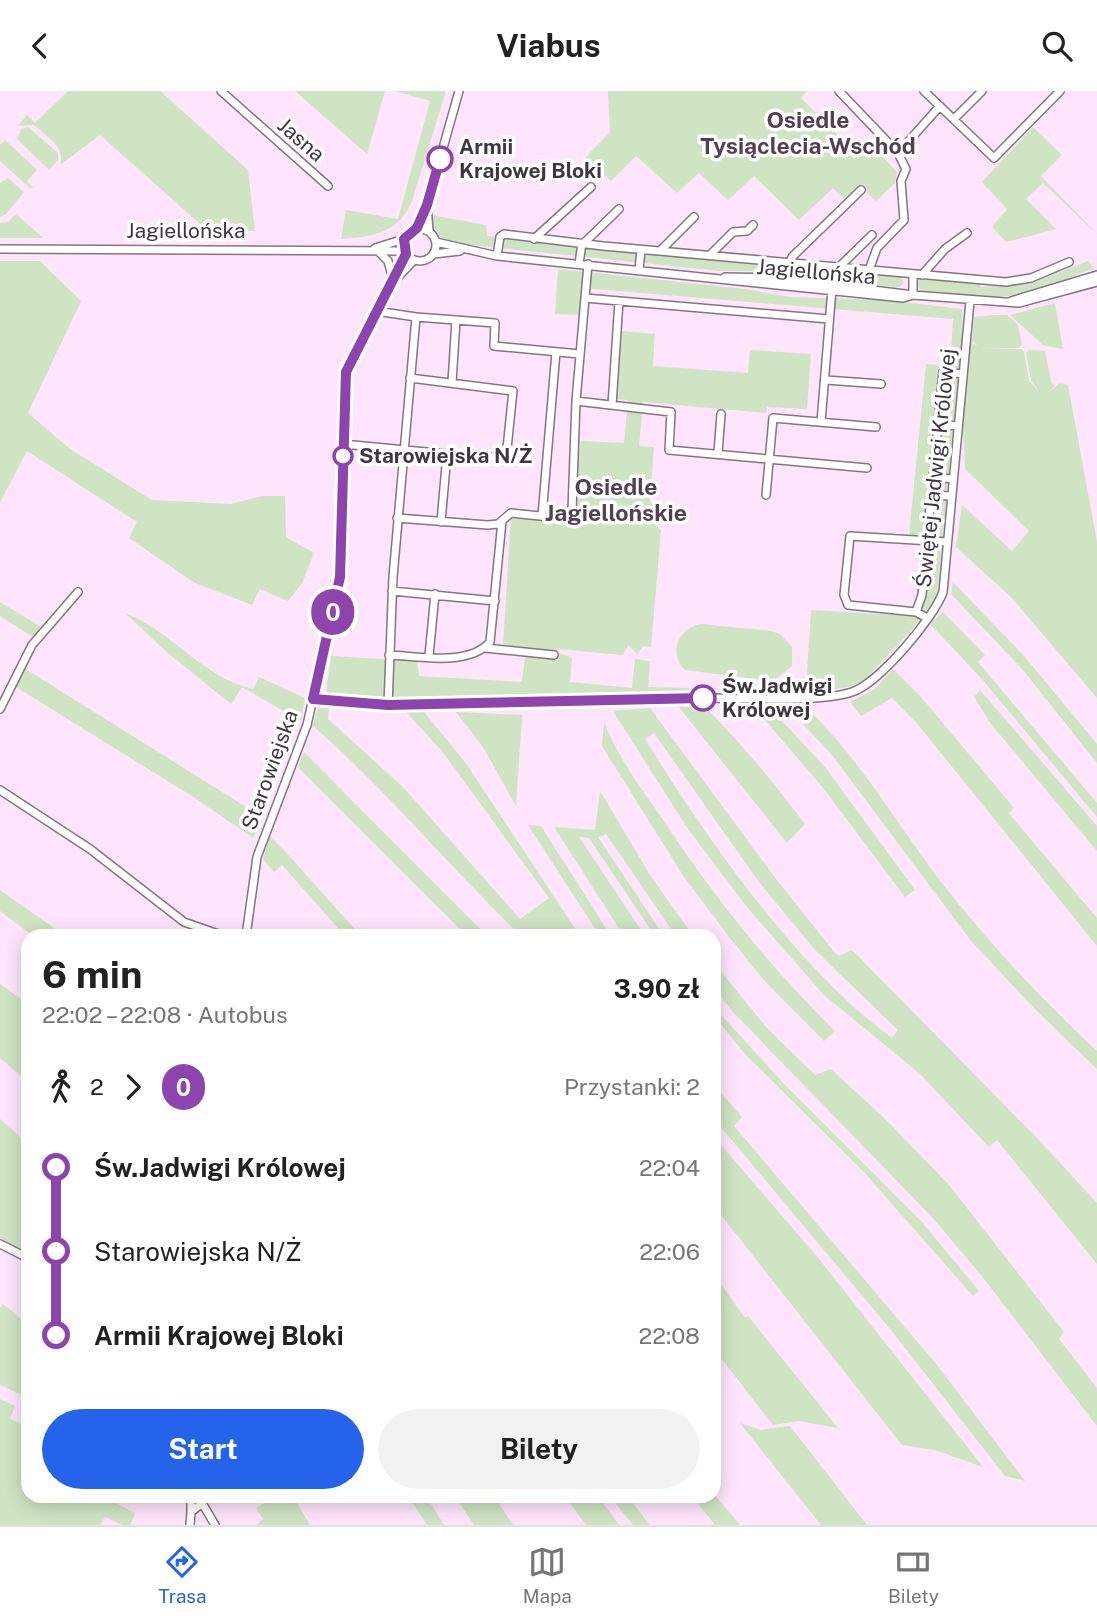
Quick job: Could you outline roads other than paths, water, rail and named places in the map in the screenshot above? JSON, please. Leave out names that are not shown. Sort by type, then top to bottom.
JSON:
[{"type":"street","name":"Jasna","points":[[221,91],[328,186]]},
{"type":"street","points":[[427,205],[429,231],[436,242],[433,254],[425,260],[414,260],[405,252],[404,239],[417,228],[427,205],[458,91]]},
{"type":"street","points":[[839,91],[898,153],[906,169],[901,181],[904,220],[877,249],[870,270]]},
{"type":"street","points":[[924,91],[993,158],[1055,93]]},
{"type":"street","points":[[954,119],[982,91]]},
{"type":"street","points":[[898,153],[940,106]]},
{"type":"street","points":[[534,239],[592,187]]},
{"type":"street","points":[[790,263],[792,257],[861,190]]},
{"type":"street","points":[[397,518],[488,525],[511,513],[569,519],[585,298],[583,243],[619,209]]},
{"type":"street","points":[[660,251],[694,217]]},
{"type":"street","points":[[710,255],[733,232],[747,231],[753,225]]},
{"type":"street","points":[[417,228],[429,231]]},
{"type":"street","points":[[922,275],[946,249],[967,233]]},
{"type":"street","points":[[497,256],[500,237],[504,234],[641,250],[1006,282],[1031,278],[1069,262]]},
{"type":"street","points":[[839,267],[872,235]]},
{"type":"street","name":"Jagiellońska","points":[[374,249],[404,239]]},
{"type":"street","name":"Jagiellońska","points":[[436,242],[497,256],[832,288],[903,298],[913,295],[970,301],[1029,302],[1097,282]]},
{"type":"street","name":"Jagiellońska","points":[[0,249],[374,249],[405,252]]},
{"type":"street","points":[[374,249],[388,261],[392,282]]},
{"type":"street","name":"Jagiellońska","points":[[433,254],[464,250]]},
{"type":"street","points":[[639,269],[641,250]]},
{"type":"street","name":"Starowiejska","points":[[247,929],[257,857],[301,741],[340,577],[346,372],[405,252]]},
{"type":"street","points":[[392,282],[414,260]]},
{"type":"street","points":[[913,274],[913,295]]},
{"type":"street","name":"Jagiellońska","points":[[1009,301],[1097,275]]},
{"type":"street","points":[[821,422],[832,288]]},
{"type":"street","points":[[585,298],[829,319]]},
{"type":"street","points":[[612,405],[619,301]]},
{"type":"street","name":"Świętej Jadwigi Królowej","points":[[313,699],[388,705],[838,695],[860,689],[878,677],[927,618],[943,591],[970,301]]},
{"type":"street","points":[[376,311],[495,323],[494,346],[580,354]]},
{"type":"street","points":[[388,705],[397,518],[416,317]]},
{"type":"street","points":[[452,382],[456,320]]},
{"type":"street","points":[[542,516],[556,352]]},
{"type":"street","points":[[953,479],[933,477],[938,424],[943,372],[963,374]]},
{"type":"street","points":[[343,444],[506,458],[515,395],[511,388],[410,378]]},
{"type":"street","points":[[826,380],[881,384]]},
{"type":"street","points":[[576,401],[671,412],[669,450],[867,467]]},
{"type":"street","points":[[718,453],[721,414]]},
{"type":"street","points":[[766,495],[773,418],[876,427]]},
{"type":"street","points":[[938,424],[958,426]]},
{"type":"street","points":[[441,522],[447,454]]},
{"type":"street","points":[[916,612],[922,595],[931,495],[951,496]]},
{"type":"street","points":[[485,647],[493,631],[502,520]]},
{"type":"street","points":[[927,618],[916,612],[848,605],[844,595],[850,536],[927,543],[947,542]]},
{"type":"street","points":[[0,709],[32,645],[78,591]]},
{"type":"street","points":[[392,591],[495,601]]},
{"type":"street","points":[[429,656],[435,594]]},
{"type":"street","points":[[389,655],[458,657],[485,647],[554,655]]},
{"type":"street","points":[[0,790],[90,849],[184,922],[204,929]]},
{"type":"street","points":[[0,1244],[21,1254]]},
{"type":"street","points":[[190,1525],[191,1503]]},
{"type":"street","points":[[191,1511],[197,1503]]},
{"type":"street","points":[[201,1503],[215,1525]]},
{"type":"place","name":"Armii Krajowej Bloki","points":[[440,159]]},
{"type":"place","name":"Starowiejska N/Ż","points":[[343,456]]},
{"type":"place","name":"Św.Jadwigi Królowej","points":[[703,698]]},
{"type":"district","name":"Osiedle Tysiąclecia-Wschód","points":[[808,133]]},
{"type":"district","name":"Osiedle Jagiellońskie","points":[[616,500]]}]
